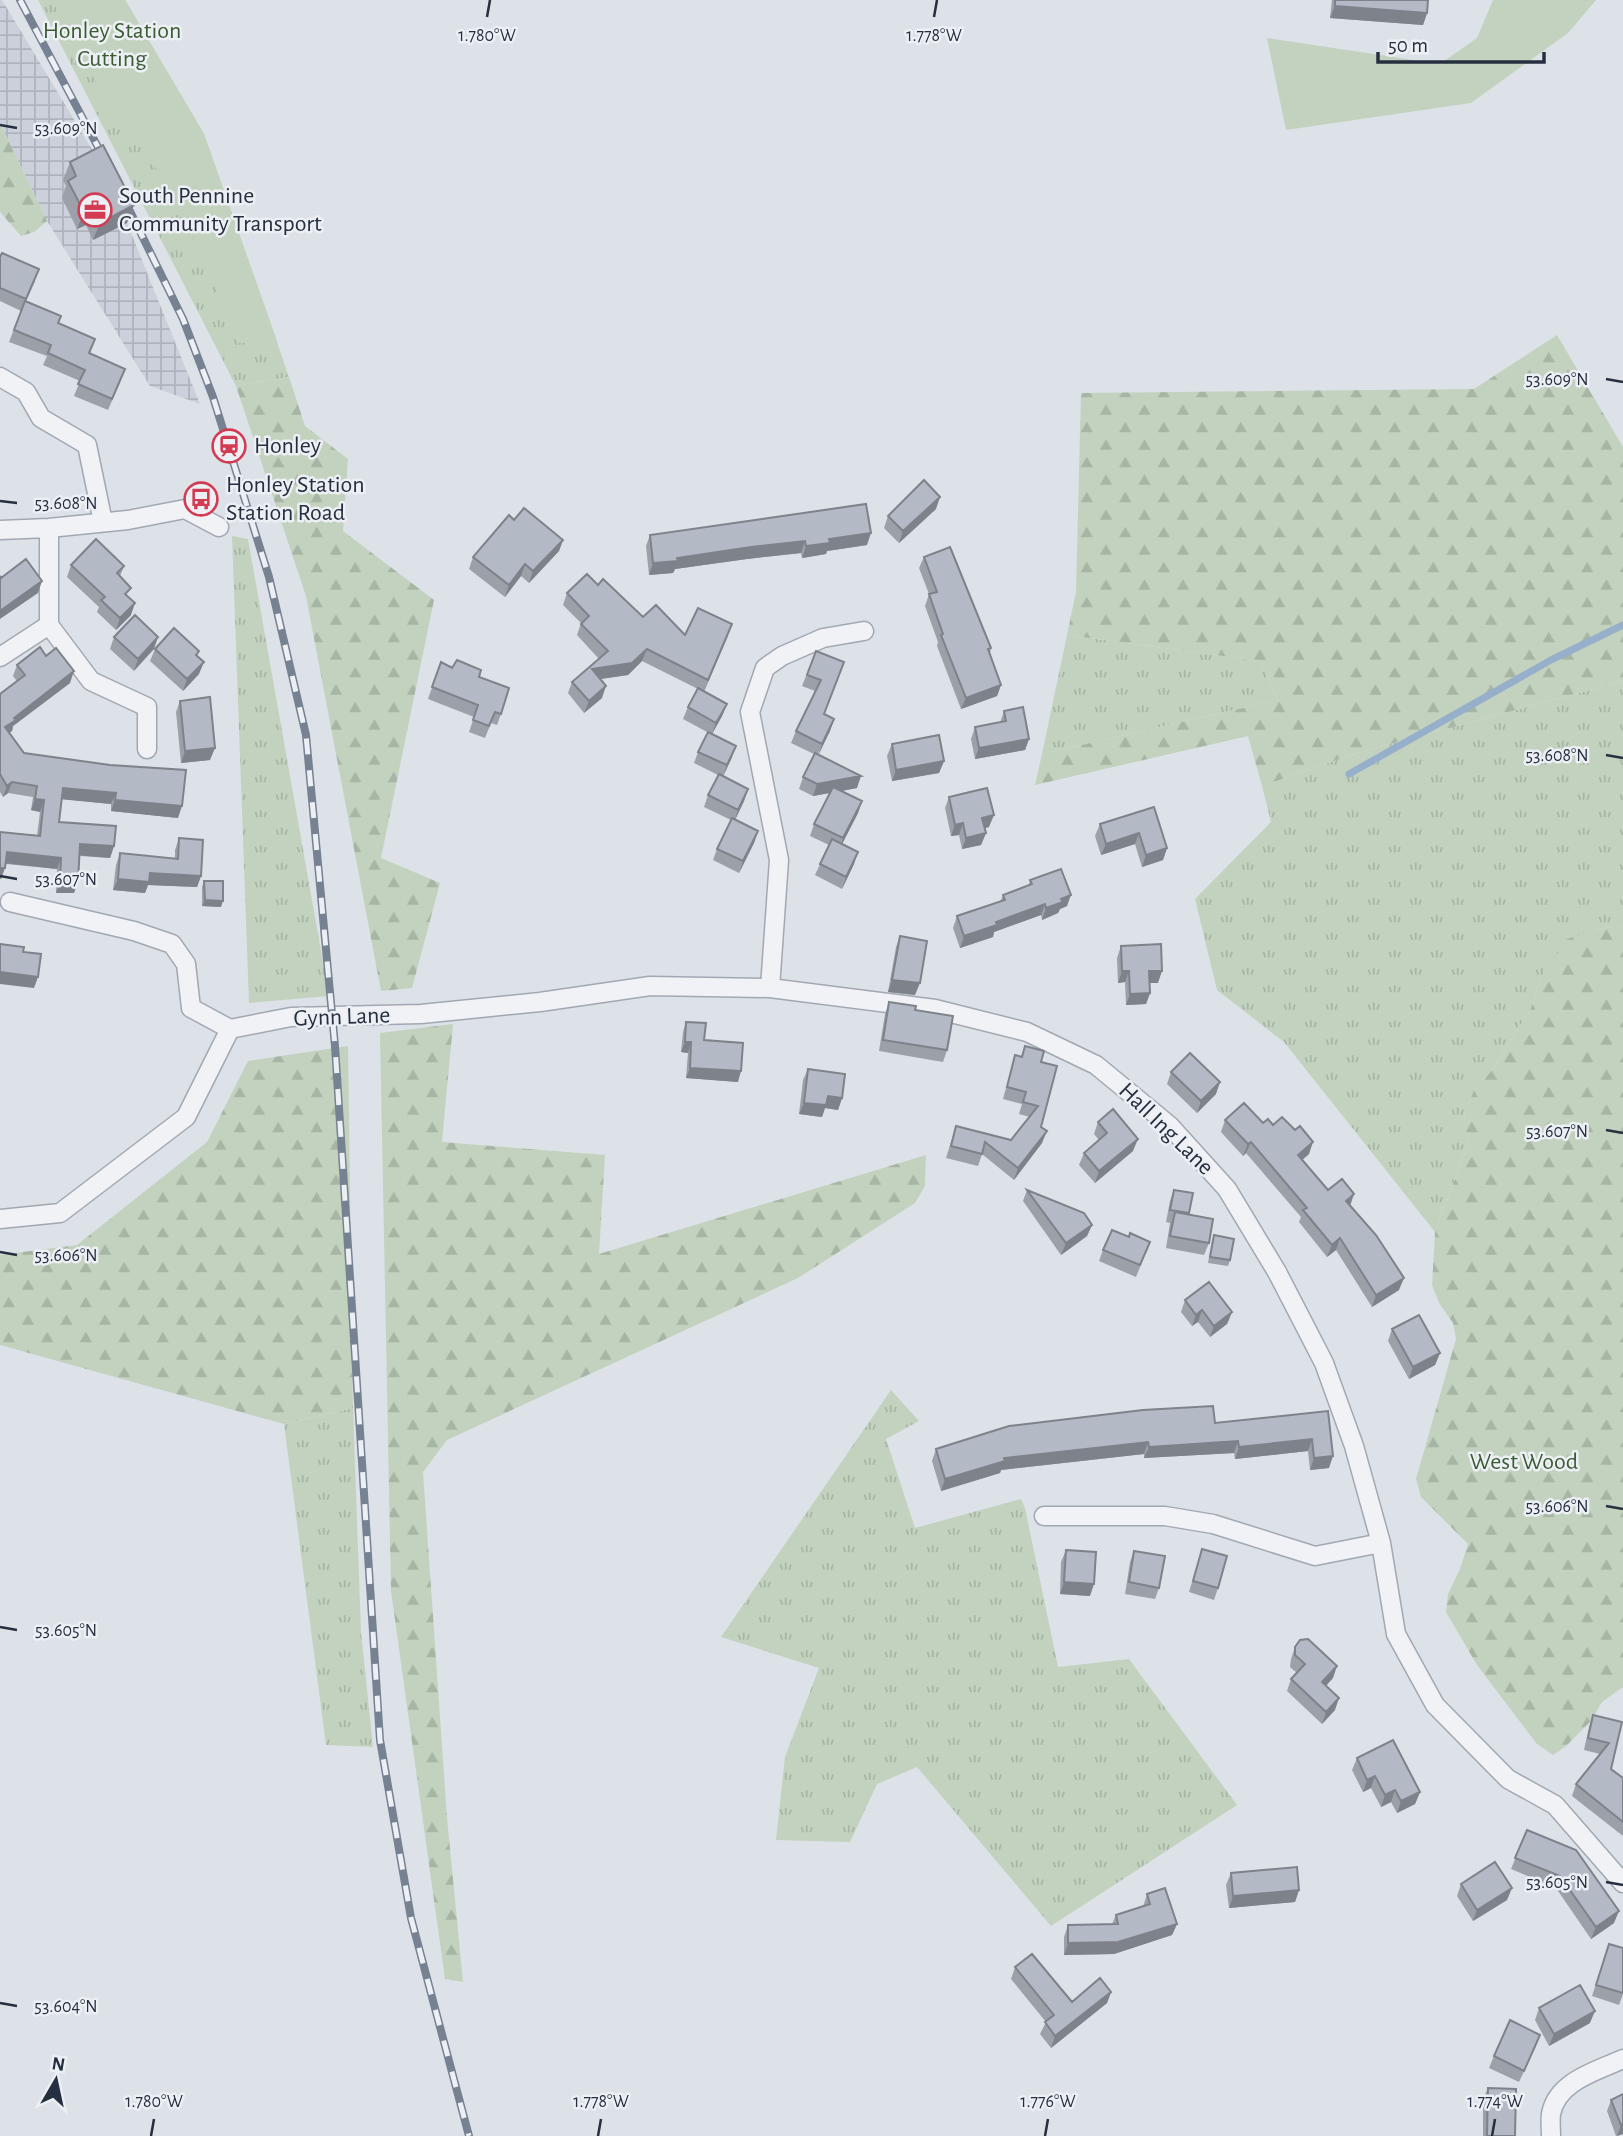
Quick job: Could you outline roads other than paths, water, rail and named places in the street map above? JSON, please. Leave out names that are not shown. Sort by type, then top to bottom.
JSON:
[{"type":"street","points":[[0,377],[26,392],[41,418],[87,445],[103,522]]},
{"type":"street","points":[[0,530],[103,522],[185,509],[219,527]]},
{"type":"street","points":[[49,528],[50,625],[92,681],[147,707],[147,749]]},
{"type":"street","points":[[0,657],[50,625]]},
{"type":"street","points":[[770,988],[779,860],[750,712],[765,667],[822,638],[864,631]]},
{"type":"street","points":[[0,1219],[60,1213],[186,1117],[230,1029],[191,1008],[186,964],[172,944],[134,931],[10,902]]},
{"type":"street","name":"Gynn Lane","points":[[230,1029],[291,1017],[421,1014],[540,1002],[650,986],[770,988]]},
{"type":"street","name":"Hall Ing Lane","points":[[770,988],[935,1009],[1027,1032],[1096,1065],[1170,1126],[1227,1189],[1277,1272],[1324,1363],[1354,1446],[1381,1544],[1396,1634],[1435,1705],[1508,1779],[1555,1805],[1623,1884]]},
{"type":"street","points":[[1044,1516],[1165,1516],[1213,1524],[1315,1556],[1381,1544]]},
{"type":"street","points":[[1551,2136],[1551,2114],[1558,2096],[1574,2081],[1623,2059]]},
{"type":"waterway","points":[[1349,774],[1551,660],[1623,625]]},
{"type":"railway","points":[[20,0],[107,164]]},
{"type":"railway","points":[[122,195],[183,319],[213,397],[269,577],[306,735],[335,1046],[380,1740],[411,1918],[469,2136]]},
{"type":"place","name":"South Pennine Community Transport","points":[[95,210]]},
{"type":"place","name":"Honley","points":[[229,446]]},
{"type":"place","name":"Honley Station Station Road","points":[[201,499]]},
{"type":"park label","name":"Honley Station Cutting","points":[[112,45]]},
{"type":"park label","name":"West Wood","points":[[1524,1462]]}]
